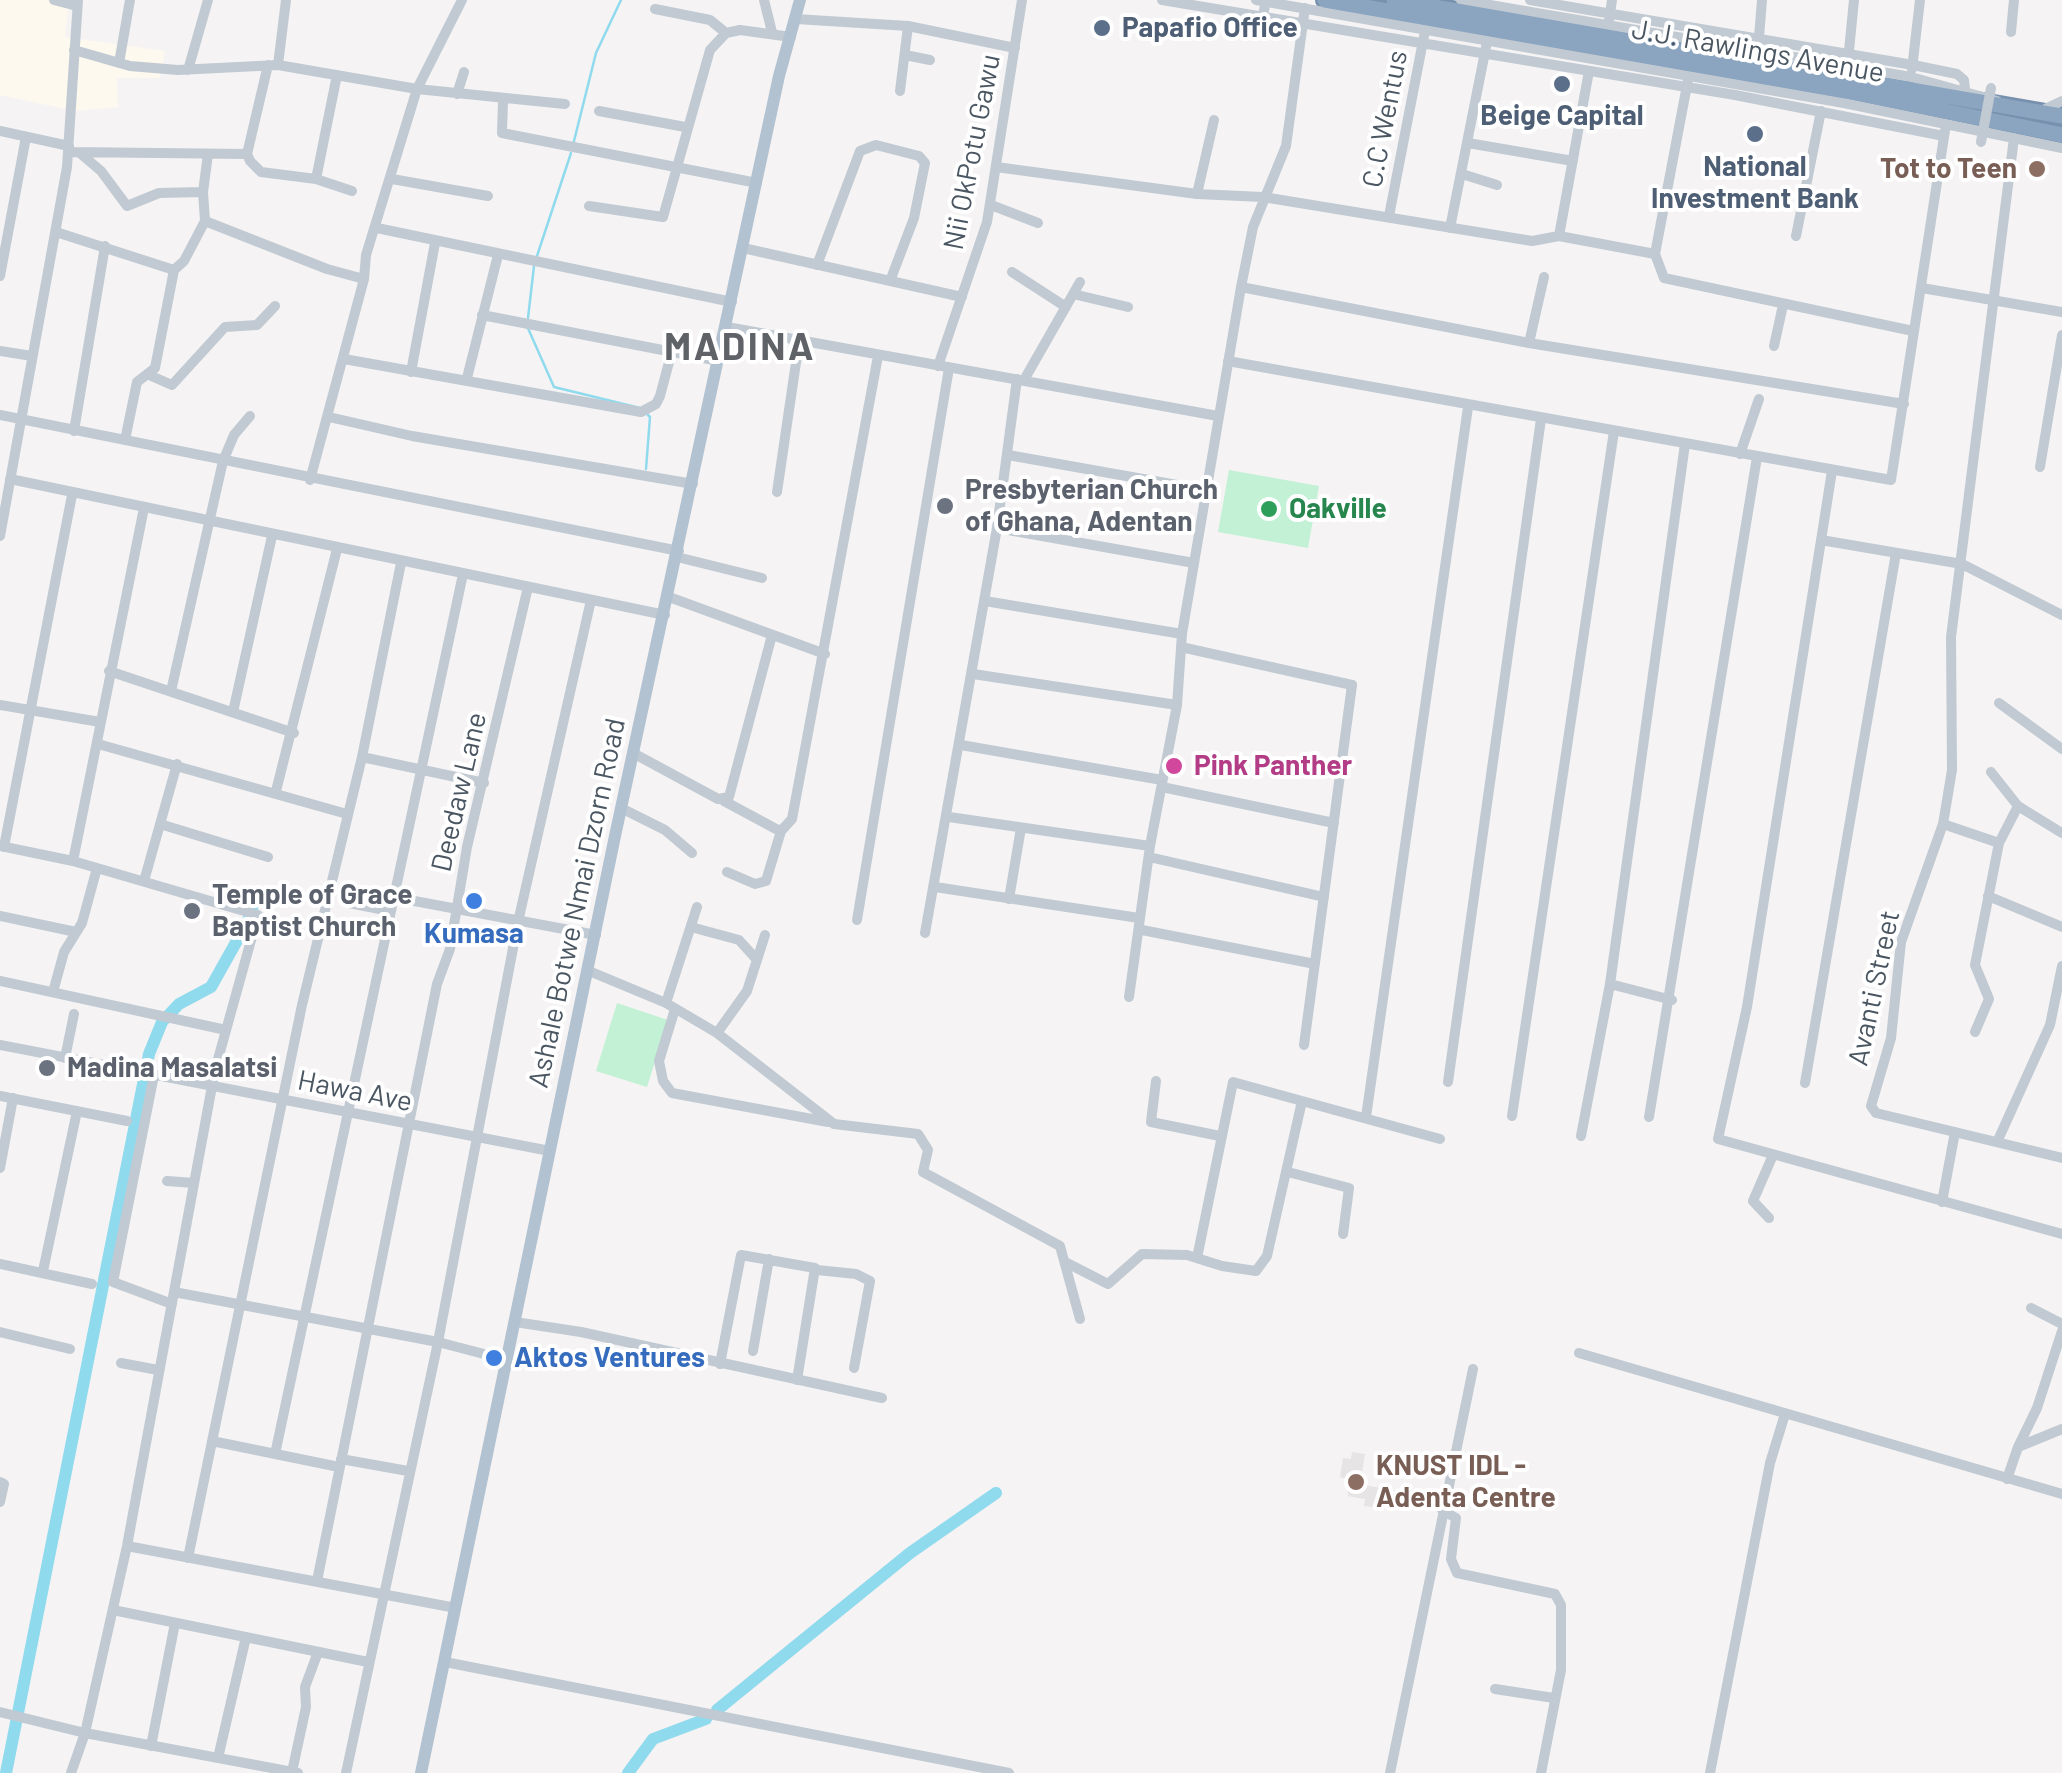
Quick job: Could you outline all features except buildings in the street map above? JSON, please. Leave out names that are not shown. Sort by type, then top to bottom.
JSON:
[{"type":"highway","name":"J.J. Rawlings Avenue","points":[[1325,0],[1470,32],[1845,97],[2013,136],[2062,132]]},
{"type":"highway","points":[[1394,0],[1454,3],[2062,116]]},
{"type":"main road","points":[[784,37],[792,0]]},
{"type":"main road","points":[[784,37],[796,19],[800,0]]},
{"type":"main road","name":"Ashale Botwe Nmai Dzorn Road","points":[[421,1773],[621,808],[727,327],[784,37]]},
{"type":"street","points":[[0,536],[73,151],[78,3],[54,0]]},
{"type":"street","points":[[119,63],[130,0]]},
{"type":"street","points":[[188,70],[208,0]]},
{"type":"street","points":[[247,154],[273,65],[286,0]]},
{"type":"street","points":[[310,480],[364,279],[366,255],[417,89],[462,0]]},
{"type":"street","points":[[764,0],[784,37]]},
{"type":"street","name":"Nii OkPotu Gawu","points":[[857,920],[944,367],[990,205],[1022,0]]},
{"type":"street","points":[[1162,0],[1424,36],[1470,32],[1486,48],[1592,60],[1821,111],[2013,136],[2062,151]]},
{"type":"street","points":[[1256,0],[1589,73],[1688,81]]},
{"type":"street","points":[[1262,21],[1266,0]]},
{"type":"street","points":[[1530,0],[1686,40],[1957,74],[1964,80],[1965,89],[1987,95],[2006,107]]},
{"type":"street","points":[[1609,22],[1612,0]]},
{"type":"street","points":[[1759,37],[1762,0]]},
{"type":"street","points":[[1848,62],[1854,0]]},
{"type":"street","points":[[1912,71],[1920,0]]},
{"type":"street","points":[[2011,32],[2014,0]]},
{"type":"street","points":[[1454,3],[1759,37],[1848,62]]},
{"type":"street","points":[[655,8],[710,20],[726,33],[784,37]]},
{"type":"street","points":[[1129,997],[1149,852],[1177,705],[1182,634],[1241,286],[1263,197],[1287,142],[1306,8]]},
{"type":"street","points":[[796,19],[908,26],[1015,48]]},
{"type":"street","points":[[900,90],[908,26]]},
{"type":"street","points":[[1686,40],[1688,27]]},
{"type":"street","points":[[589,206],[660,218],[666,213],[675,166],[710,50],[726,33]]},
{"type":"street","name":"C.C Wentus","points":[[1390,216],[1424,36]]},
{"type":"street","points":[[1450,228],[1486,48]]},
{"type":"street","points":[[74,50],[119,63],[188,70],[273,65],[417,89],[566,104]]},
{"type":"street","points":[[904,55],[930,60]]},
{"type":"street","points":[[1559,236],[1592,60]]},
{"type":"street","points":[[457,94],[464,72]]},
{"type":"street","points":[[316,179],[336,75]]},
{"type":"street","points":[[1688,81],[1655,254],[1660,273],[1669,281],[1913,330]]},
{"type":"street","points":[[1981,142],[1991,88]]},
{"type":"street","points":[[1736,89],[1845,97],[1945,130]]},
{"type":"street","points":[[503,99],[502,133],[757,183]]},
{"type":"street","points":[[2039,112],[2062,100]]},
{"type":"street","points":[[598,111],[686,128]]},
{"type":"street","points":[[1796,236],[1821,111]]},
{"type":"street","points":[[1197,194],[1214,120]]},
{"type":"street","points":[[1228,361],[1890,480],[1945,130]]},
{"type":"street","points":[[0,132],[73,151],[247,154]]},
{"type":"street","name":"Avanti Street","points":[[2013,136],[1951,638],[1953,750],[1943,824],[1901,942],[1891,1038],[1871,1106],[1876,1113],[2062,1158]]},
{"type":"street","points":[[0,276],[26,137]]},
{"type":"street","points":[[1468,142],[1573,162]]},
{"type":"street","points":[[817,265],[860,151],[876,145],[919,156],[926,163],[914,218],[890,280]]},
{"type":"street","points":[[73,151],[101,171],[127,206],[158,193],[203,192]]},
{"type":"street","points":[[124,440],[134,390],[155,368],[174,270],[184,261],[205,220],[203,192],[208,154]]},
{"type":"street","points":[[247,154],[261,172],[316,179],[352,192]]},
{"type":"street","points":[[996,167],[1197,194],[1263,197],[1532,241],[1559,236],[1655,254]]},
{"type":"street","points":[[1462,174],[1496,185]]},
{"type":"street","points":[[392,179],[488,196]]},
{"type":"street","points":[[990,205],[1038,223]]},
{"type":"street","points":[[205,220],[328,269],[364,279]]},
{"type":"street","points":[[377,228],[732,302]]},
{"type":"street","points":[[56,232],[174,270]]},
{"type":"street","points":[[411,372],[435,243]]},
{"type":"street","points":[[74,431],[105,246]]},
{"type":"street","points":[[743,248],[962,297]]},
{"type":"street","points":[[467,378],[498,256]]},
{"type":"street","points":[[1012,272],[1066,307]]},
{"type":"street","points":[[1529,343],[1544,277]]},
{"type":"street","points":[[926,933],[949,817],[1020,380],[1080,282]]},
{"type":"street","points":[[1241,286],[1529,343],[1904,404]]},
{"type":"street","points":[[1922,288],[2062,312]]},
{"type":"street","points":[[1074,294],[1128,307]]},
{"type":"street","points":[[1774,346],[1784,304]]},
{"type":"street","points":[[149,375],[172,385],[225,328],[257,326],[275,306]]},
{"type":"street","points":[[482,316],[719,361]]},
{"type":"street","points":[[727,327],[1218,416]]},
{"type":"street","points":[[2040,466],[2062,335]]},
{"type":"street","points":[[778,492],[799,342]]},
{"type":"street","points":[[0,351],[32,356]]},
{"type":"street","points":[[344,359],[645,411],[660,396],[672,351]]},
{"type":"street","points":[[727,872],[755,884],[766,881],[782,830],[792,819],[878,356]]},
{"type":"street","points":[[1740,454],[1759,399]]},
{"type":"street","points":[[1366,1117],[1468,407]]},
{"type":"street","points":[[0,414],[678,554],[762,578]]},
{"type":"street","points":[[171,691],[223,461],[234,435],[250,416]]},
{"type":"street","points":[[329,416],[424,438],[693,484]]},
{"type":"street","points":[[1448,1082],[1541,419]]},
{"type":"street","points":[[1512,1116],[1614,432]]},
{"type":"street","points":[[1581,1136],[1610,984],[1685,444]]},
{"type":"street","points":[[1008,455],[1206,490]]},
{"type":"street","points":[[1649,1118],[1672,1000],[1756,457]]},
{"type":"street","points":[[1832,471],[1747,1007],[1718,1136],[1720,1141],[2062,1234]]},
{"type":"street","points":[[10,479],[72,495],[664,615]]},
{"type":"street","points":[[72,495],[2,847],[73,861],[258,914],[212,1087],[127,1546],[85,1733],[72,1773]]},
{"type":"street","points":[[73,861],[144,508]]},
{"type":"street","points":[[997,528],[1194,563]]},
{"type":"street","points":[[233,712],[272,536]]},
{"type":"street","points":[[1820,540],[1962,564],[2058,613],[2062,600]]},
{"type":"street","points":[[276,791],[338,550]]},
{"type":"street","points":[[1805,1084],[1896,553]]},
{"type":"street","points":[[188,1558],[401,563]]},
{"type":"street","points":[[275,1454],[463,574]]},
{"type":"street","name":"Deedaw Lane","points":[[317,1581],[437,984],[458,911],[467,848],[528,587]]},
{"type":"street","points":[[669,597],[825,654]]},
{"type":"street","points":[[346,1773],[438,1342],[518,922],[590,600]]},
{"type":"street","points":[[984,601],[1182,634]]},
{"type":"street","points":[[724,801],[732,793],[772,635]]},
{"type":"street","points":[[1180,647],[1352,684],[1304,1044]]},
{"type":"street","points":[[109,672],[294,733]]},
{"type":"street","points":[[973,674],[1177,705]]},
{"type":"street","points":[[1999,703],[2062,748]]},
{"type":"street","points":[[0,705],[100,722]]},
{"type":"street","points":[[98,744],[347,814]]},
{"type":"street","points":[[961,744],[1162,784],[1334,824]]},
{"type":"street","points":[[634,753],[782,830]]},
{"type":"street","points":[[362,757],[484,783]]},
{"type":"street","points":[[144,881],[177,764]]},
{"type":"street","points":[[1991,772],[2018,806],[2062,833]]},
{"type":"street","points":[[1976,1032],[1989,1000],[1975,965],[1999,843],[2018,806]]},
{"type":"street","points":[[621,808],[664,830],[692,853]]},
{"type":"street","points":[[949,817],[1149,852],[1324,897]]},
{"type":"street","points":[[160,824],[268,857]]},
{"type":"street","points":[[1943,824],[1999,843]]},
{"type":"street","points":[[1009,899],[1021,828]]},
{"type":"street","points":[[53,992],[59,964],[76,932],[97,868]]},
{"type":"street","points":[[935,887],[1140,924],[1315,964]]},
{"type":"street","points":[[1988,896],[2062,926]]},
{"type":"street","points":[[393,897],[596,935]]},
{"type":"street","points":[[349,903],[390,912]]},
{"type":"street","points":[[697,907],[659,1061],[663,1081],[672,1093],[834,1124],[918,1134],[928,1150],[923,1172],[1048,1235],[1060,1246],[1080,1319]]},
{"type":"street","points":[[0,916],[76,932]]},
{"type":"street","points":[[691,927],[739,940],[757,960]]},
{"type":"street","points":[[717,1033],[736,1009],[765,935]]},
{"type":"street","points":[[1998,1140],[2050,1024],[2062,966]]},
{"type":"street","points":[[589,971],[671,1006],[717,1033],[834,1124]]},
{"type":"street","points":[[0,980],[226,1030]]},
{"type":"street","points":[[1610,984],[1672,1000]]},
{"type":"street","points":[[65,1058],[74,1014]]},
{"type":"street","name":"Hawa Ave","points":[[0,1045],[550,1151]]},
{"type":"street","points":[[149,1074],[113,1282],[173,1298],[240,1305],[368,1328],[507,1360]]},
{"type":"street","points":[[1156,1082],[1151,1122],[1220,1136]]},
{"type":"street","points":[[1197,1258],[1233,1082],[1440,1139]]},
{"type":"street","points":[[0,1096],[128,1122]]},
{"type":"street","points":[[0,1168],[13,1098]]},
{"type":"street","points":[[1067,1263],[1108,1284],[1142,1254],[1197,1258],[1256,1271],[1264,1265],[1302,1100]]},
{"type":"street","points":[[43,1271],[77,1112]]},
{"type":"street","points":[[1942,1202],[1955,1132]]},
{"type":"street","points":[[1768,1218],[1753,1201],[1773,1156]]},
{"type":"street","points":[[1288,1172],[1349,1188],[1344,1234]]},
{"type":"street","points":[[167,1181],[194,1184]]},
{"type":"street","points":[[720,1364],[741,1255],[856,1274],[870,1281],[854,1368]]},
{"type":"street","points":[[753,1351],[769,1259]]},
{"type":"street","points":[[0,1264],[92,1284]]},
{"type":"street","points":[[797,1380],[817,1270]]},
{"type":"street","points":[[2007,1479],[2037,1408],[2062,1328],[2031,1308]]},
{"type":"street","points":[[515,1322],[882,1398]]},
{"type":"street","points":[[0,1332],[70,1349]]},
{"type":"street","points":[[1579,1352],[2062,1494]]},
{"type":"street","points":[[122,1363],[158,1370]]},
{"type":"street","points":[[1390,1773],[1472,1369]]},
{"type":"street","points":[[1710,1773],[1770,1463],[1785,1414]]},
{"type":"street","points":[[2018,1446],[2062,1429]]},
{"type":"street","points":[[212,1441],[275,1454],[408,1470]]},
{"type":"street","points":[[0,1482],[4,1487],[0,1502]]},
{"type":"street","points":[[1442,1510],[1456,1518],[1452,1559],[1457,1573],[1555,1594],[1561,1605],[1561,1670],[1541,1773]]},
{"type":"street","points":[[127,1546],[456,1608]]},
{"type":"street","points":[[113,1610],[368,1662]]},
{"type":"street","points":[[152,1746],[175,1623]]},
{"type":"street","points":[[218,1758],[246,1637]]},
{"type":"street","points":[[0,1712],[85,1733],[295,1772],[306,1708],[305,1686],[318,1652]]},
{"type":"street","points":[[445,1662],[971,1769],[1009,1773]]},
{"type":"street","points":[[1494,1688],[1554,1698]]},
{"type":"shaded area","points":[[0,0],[69,0],[65,37],[165,51],[160,78],[117,78],[118,107],[75,111],[0,95]]},
{"type":"shaded area","name":"KNUST IDL - Adenta Centre","points":[[1352,1452],[1365,1454],[1361,1478],[1369,1486],[1395,1490],[1393,1503],[1384,1502],[1381,1508],[1364,1506],[1365,1499],[1348,1496],[1347,1479],[1340,1477],[1343,1458],[1351,1459]]},
{"type":"green space","name":"Oakville","points":[[1229,470],[1319,486],[1308,548],[1218,532]]},
{"type":"green space","points":[[617,1003],[668,1020],[647,1087],[596,1071]]},
{"type":"waterway","points":[[573,145],[596,53],[621,0]]},
{"type":"waterway","points":[[536,259],[571,153]]},
{"type":"waterway","points":[[528,318],[534,266]]},
{"type":"waterway","points":[[527,326],[554,387],[640,408]]},
{"type":"waterway","points":[[646,413],[650,417],[646,469]]},
{"type":"waterway","points":[[6,1773],[149,1054],[162,1022],[179,1004],[211,987],[248,921],[255,899]]},
{"type":"waterway","points":[[717,1710],[910,1553],[996,1493]]},
{"type":"waterway","points":[[628,1773],[653,1739],[706,1719]]},
{"type":"place","name":"Papafio Office","points":[[1102,28]]},
{"type":"place","name":"Beige Capital","points":[[1562,84]]},
{"type":"place","name":"National Investment Bank","points":[[1755,134]]},
{"type":"place","name":"Tot to Teen","points":[[2037,169]]},
{"type":"place","name":"Presbyterian Church of Ghana, Adentan","points":[[945,506]]},
{"type":"place","name":"Oakville","points":[[1269,509]]},
{"type":"place","name":"Pink Panther","points":[[1174,766]]},
{"type":"place","name":"Kumasa","points":[[474,901]]},
{"type":"place","name":"Temple of Grace Baptist Church","points":[[192,911]]},
{"type":"place","name":"Madina Masalatsi","points":[[47,1068]]},
{"type":"place","name":"Aktos Ventures","points":[[494,1358]]},
{"type":"place","name":"KNUST IDL - Adenta Centre","points":[[1356,1482]]},
{"type":"district","name":"MADINA","points":[[740,347]]}]
